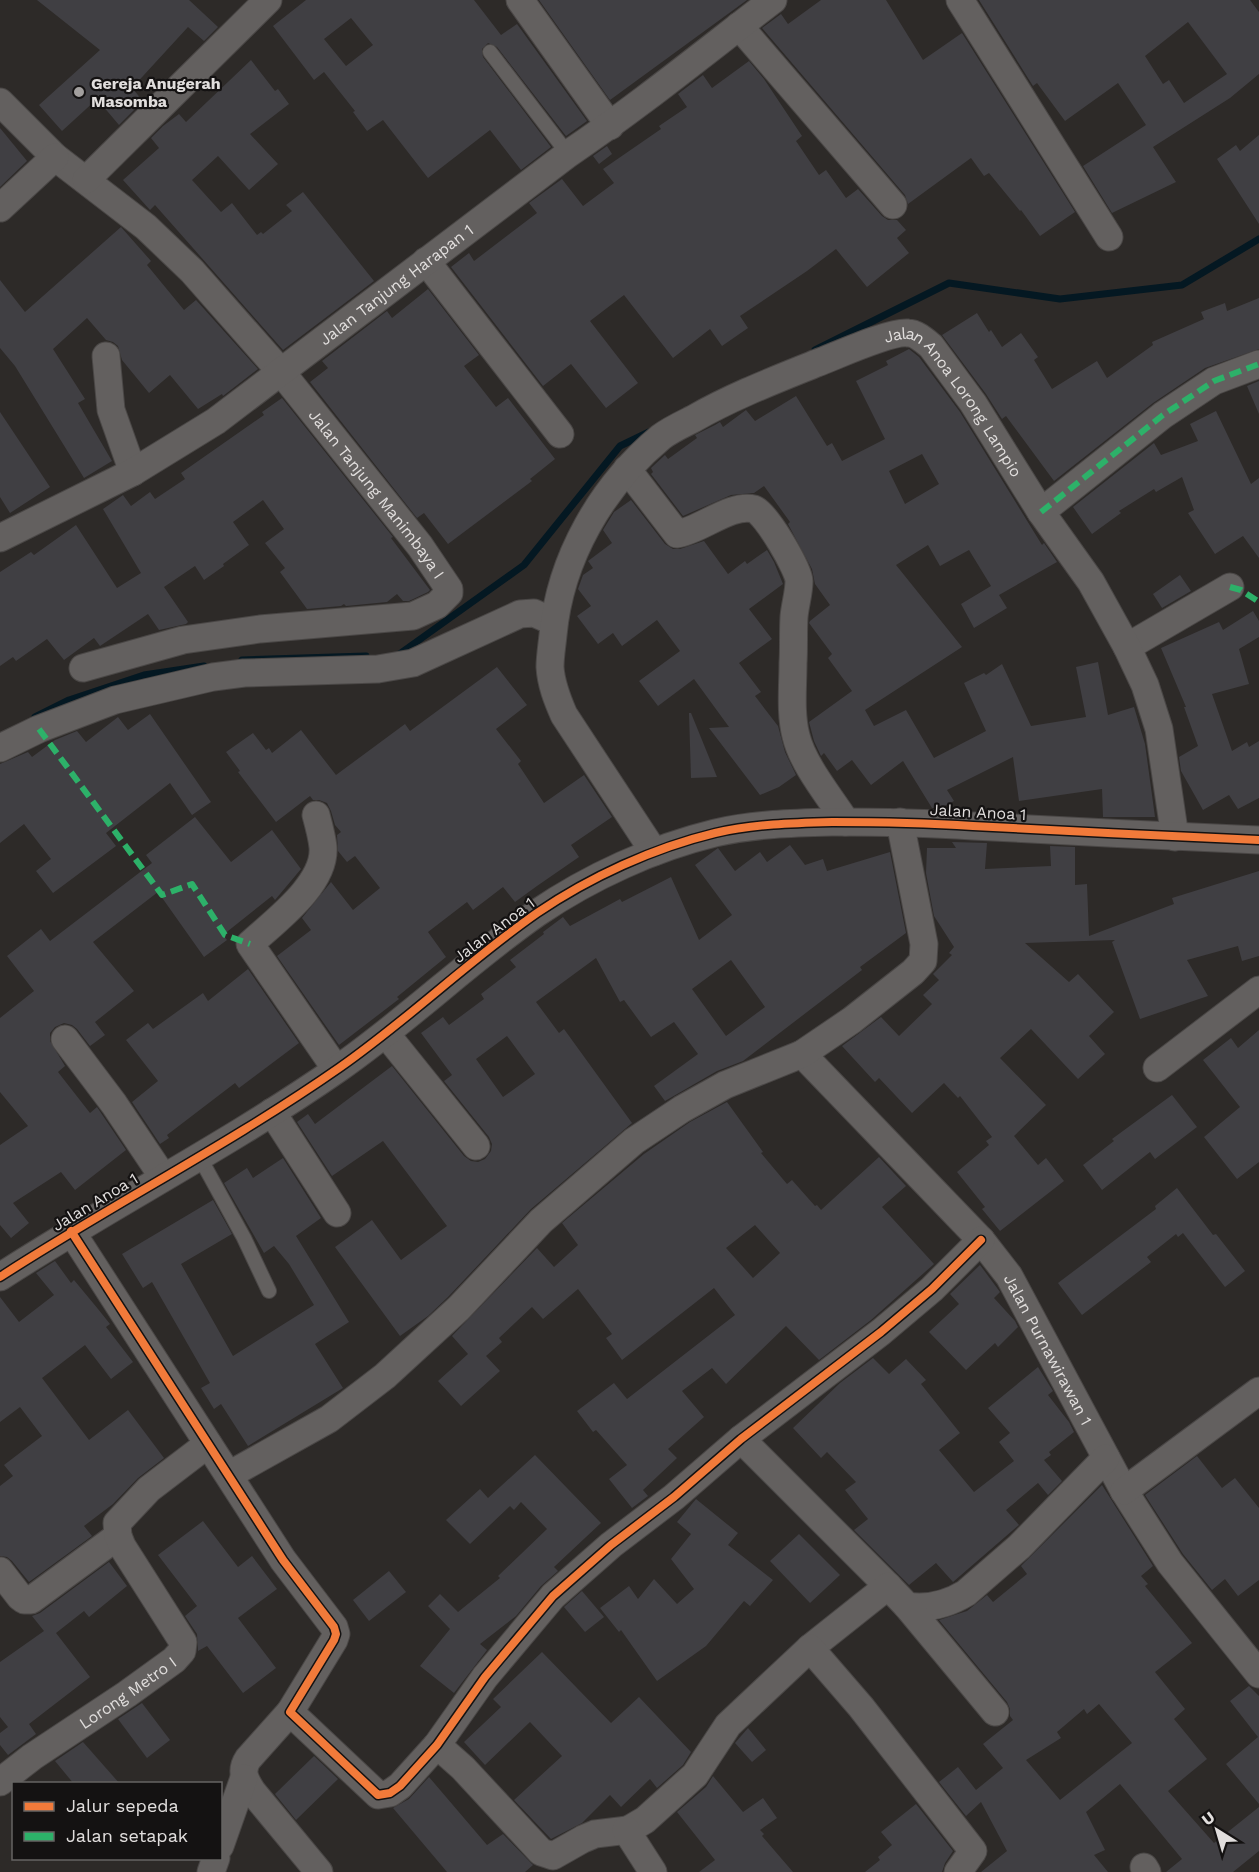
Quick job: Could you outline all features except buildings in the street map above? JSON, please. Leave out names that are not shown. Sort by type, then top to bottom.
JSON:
[{"type":"street","points":[[86,180],[268,0]]},
{"type":"street","points":[[520,0],[610,126]]},
{"type":"street","name":"Jalan Tanjung Harapan 1","points":[[0,538],[134,472],[216,421],[568,154],[674,78],[773,0]]},
{"type":"street","points":[[960,0],[1109,237]]},
{"type":"street","points":[[739,26],[893,205]]},
{"type":"street","name":"Jalan Tanjung Manimbaya I","points":[[0,102],[55,157],[146,227],[192,271],[282,373],[420,546],[449,589],[448,596],[437,605],[413,616],[260,630],[183,640],[83,668]]},
{"type":"street","points":[[0,208],[55,157]]},
{"type":"street","points":[[426,261],[560,434]]},
{"type":"street","name":"Jalan Anoa Lorong Lampio","points":[[654,852],[564,715],[554,691],[550,665],[555,622],[564,574],[576,547],[609,492],[627,470],[663,436],[709,410],[766,383],[886,337],[908,333],[926,341],[940,356],[973,403],[1041,512],[1091,582],[1127,647],[1144,685],[1159,729],[1167,769],[1174,837]]},
{"type":"street","points":[[106,356],[111,410],[134,472]]},
{"type":"street","points":[[1041,512],[1163,415],[1214,381],[1259,364]]},
{"type":"street","points":[[627,470],[674,533],[694,529],[734,510],[744,508],[755,509],[761,513],[772,527],[799,579],[793,631],[792,690],[796,735],[811,767],[846,822]]},
{"type":"street","points":[[1127,647],[1230,587]]},
{"type":"street","points":[[0,748],[69,716],[115,700],[213,677],[244,673],[378,669],[401,666],[435,655],[520,614],[534,612],[555,622]]},
{"type":"street","points":[[316,815],[323,848],[321,863],[313,882],[250,944],[336,1070]]},
{"type":"street","points":[[229,1475],[329,1419],[385,1376],[459,1308],[541,1221],[634,1142],[682,1109],[725,1085],[802,1054],[852,1020],[923,961],[924,944],[900,822]]},
{"type":"street","name":"Jalan Anoa 1","points":[[0,1277],[71,1231],[272,1112],[336,1070],[386,1034],[538,912],[587,884],[654,852],[728,831],[781,823],[900,822],[1259,840]]},
{"type":"street","points":[[1157,1068],[1259,990]]},
{"type":"street","points":[[386,1034],[476,1146]]},
{"type":"street","points":[[65,1039],[114,1104],[163,1177]]},
{"type":"street","name":"Jalan Purnawirawan 1","points":[[802,1054],[981,1240],[1009,1276],[1028,1307],[1124,1491],[1170,1563],[1259,1674]]},
{"type":"street","points":[[272,1112],[337,1213]]},
{"type":"street","points":[[71,1231],[283,1560],[334,1627],[336,1634],[290,1712],[245,1764],[244,1778],[222,1839]]},
{"type":"street","points":[[290,1712],[378,1795],[390,1793],[400,1786],[437,1745],[484,1677],[553,1596],[611,1545],[674,1497],[741,1439],[881,1332],[932,1288],[981,1240]]},
{"type":"street","points":[[1124,1491],[1259,1391]]},
{"type":"street","points":[[741,1439],[907,1606],[995,1712]]},
{"type":"street","points":[[0,1571],[20,1597],[24,1600],[31,1600],[118,1536],[117,1523],[127,1510],[148,1489],[208,1444]]},
{"type":"street","points":[[907,1606],[941,1604],[957,1599],[966,1593],[1018,1547],[1106,1458]]},
{"type":"street","name":"Lorong Metro I","points":[[0,1782],[32,1757],[127,1694],[174,1660],[182,1651],[183,1642],[122,1546],[118,1536]]},
{"type":"street","points":[[437,1745],[463,1768],[541,1852],[553,1856],[595,1834],[626,1830],[645,1820],[695,1775],[728,1725],[810,1648],[888,1587]]},
{"type":"street","points":[[810,1648],[861,1707],[973,1851],[957,1872]]},
{"type":"street","points":[[244,1778],[252,1791],[319,1872]]},
{"type":"street","points":[[626,1830],[653,1872]]},
{"type":"lane","points":[[490,52],[568,154]]},
{"type":"lane","points":[[199,1156],[244,1238],[269,1291]]},
{"type":"waterway","points":[[815,350],[949,283],[1060,299],[1182,285],[1259,239]]},
{"type":"waterway","points":[[398,655],[524,565],[620,446],[649,432]]},
{"type":"waterway","points":[[242,660],[366,656]]},
{"type":"waterway","points":[[35,717],[69,700],[144,675],[204,666]]},
{"type":"marked path","points":[[1041,512],[1163,415],[1214,381],[1259,364]]},
{"type":"marked path","points":[[1230,587],[1241,590],[1259,602]]},
{"type":"marked path","points":[[39,729],[162,895],[192,884],[225,935],[250,944]]},
{"type":"cycle path","points":[[0,1277],[298,1096],[364,1050],[512,931],[557,900],[623,865],[668,847],[715,833],[744,828],[833,822],[938,824],[1259,840]]},
{"type":"cycle path","points":[[71,1231],[283,1560],[334,1627],[336,1634],[334,1640],[290,1712],[378,1795],[390,1793],[400,1786],[437,1745],[485,1677],[553,1596],[611,1545],[674,1497],[741,1439],[881,1332],[932,1289],[981,1240]]},
{"type":"place","name":"Gereja Anugerah Masomba","points":[[79,92]]}]
